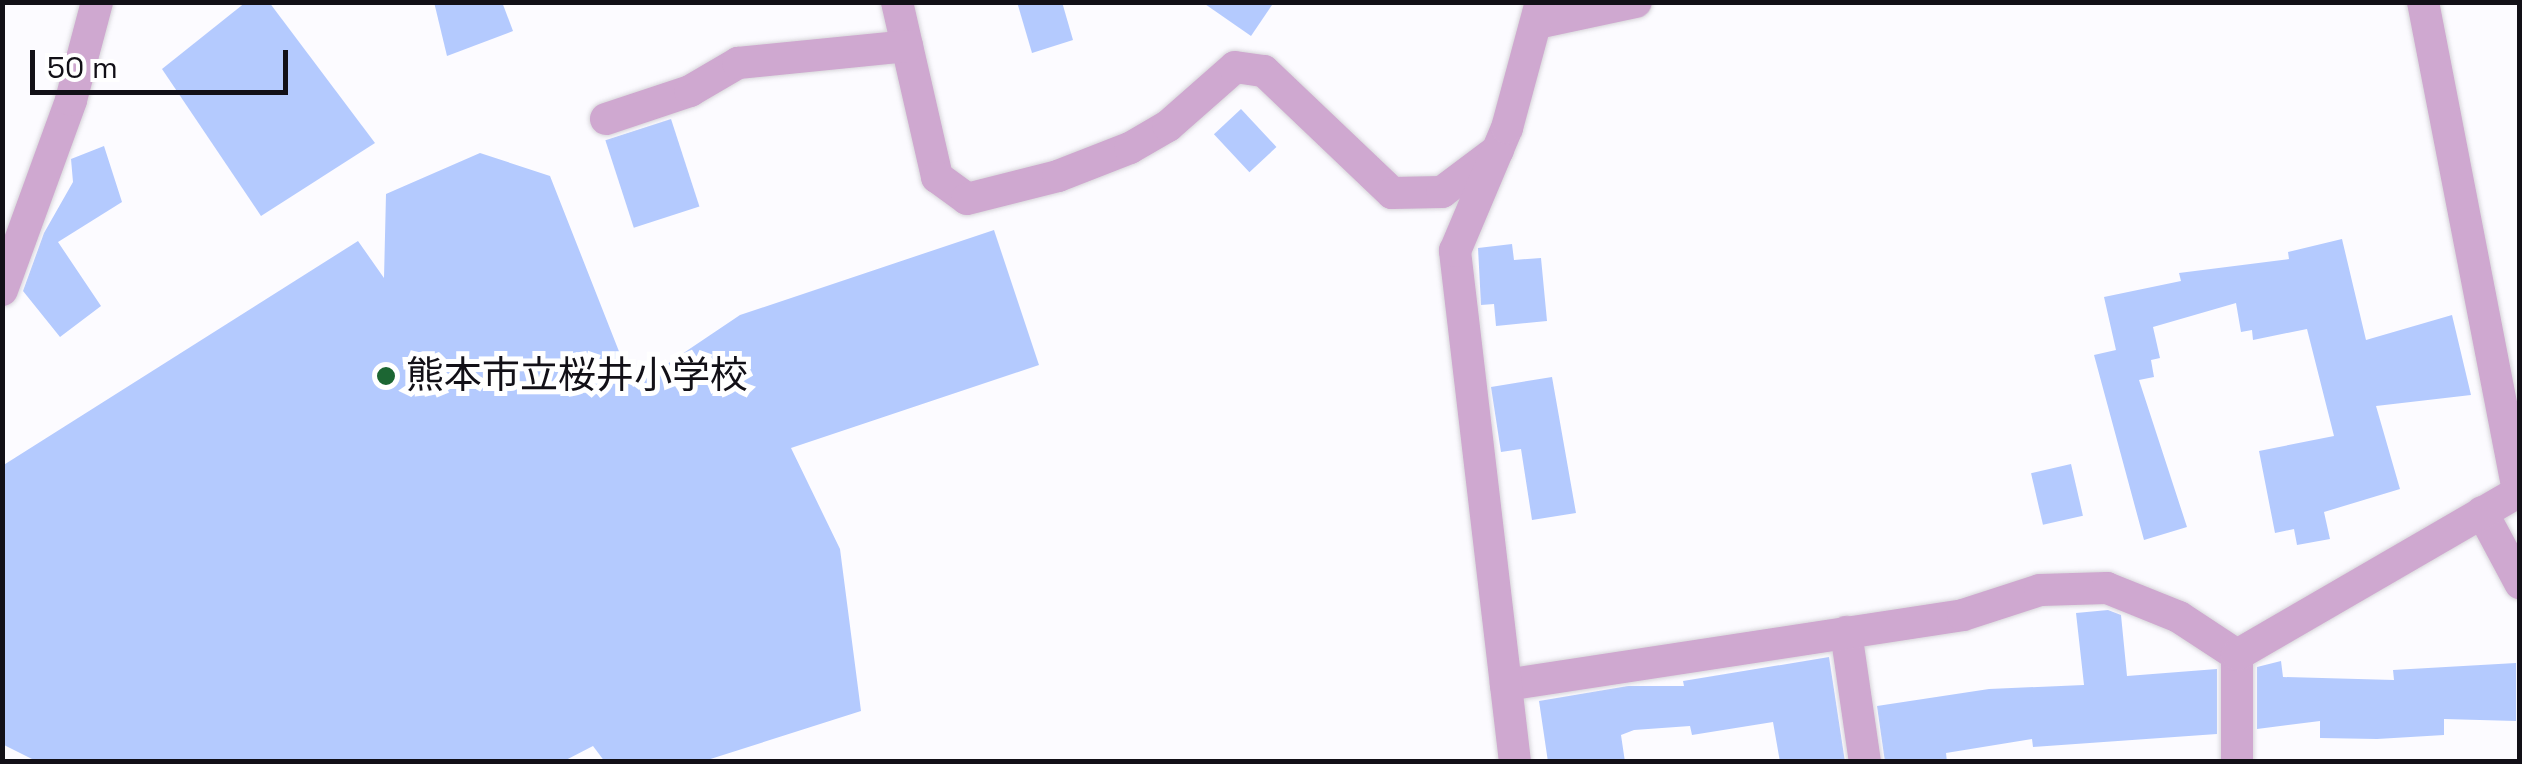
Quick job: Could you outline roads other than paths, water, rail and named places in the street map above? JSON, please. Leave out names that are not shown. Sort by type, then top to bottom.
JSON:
[{"type":"street","points":[[2,290],[71,100],[96,2]]},
{"type":"street","points":[[898,2],[938,177],[967,199],[1130,148],[1168,126],[1235,67],[1264,71],[1392,194],[1442,192],[1498,150]]},
{"type":"street","points":[[1515,762],[1455,250],[1498,150],[1539,12],[1636,2]]},
{"type":"street","points":[[2237,655],[2519,493],[2423,2]]},
{"type":"street","points":[[606,119],[690,91],[738,63],[908,46]]},
{"type":"street","points":[[2482,512],[2520,583]]},
{"type":"street","points":[[1506,685],[1963,614],[2040,590],[2108,588],[2178,617],[2237,655]]},
{"type":"street","points":[[1846,632],[1865,762]]},
{"type":"street","points":[[2237,655],[2237,762]]},
{"type":"place","name":"熊本市立桜井小学校","points":[[386,376]]}]
